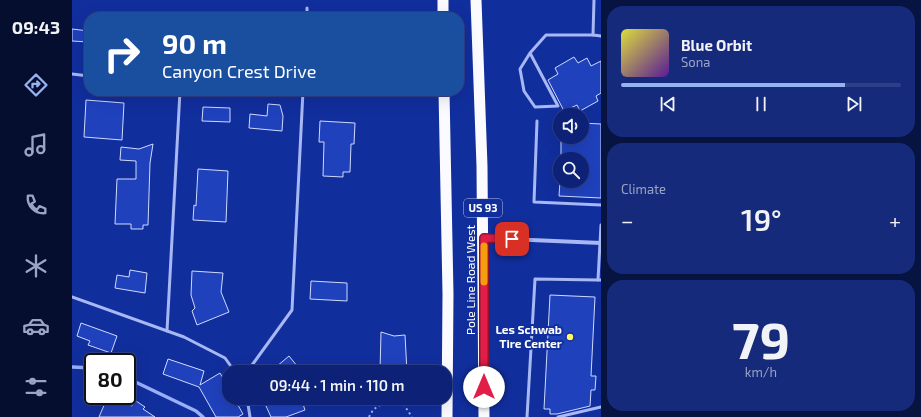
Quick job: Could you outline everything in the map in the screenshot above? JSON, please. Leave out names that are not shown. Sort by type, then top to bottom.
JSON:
[{"type":"highway","points":[[443,0],[443,12]]},
{"type":"highway","name":"Pole Line Road West","points":[[476,0],[484,238],[484,417]]},
{"type":"highway","name":"Pole Line Road West","points":[[444,96],[448,294],[448,417]]},
{"type":"street","points":[[484,238],[600,243]]},
{"type":"lane","points":[[594,0],[594,35]]},
{"type":"lane","points":[[530,54],[558,106],[535,107],[524,91],[520,69],[530,54],[546,35],[601,36]]},
{"type":"lane","points":[[72,74],[84,75]]},
{"type":"lane","points":[[167,331],[180,96]]},
{"type":"lane","points":[[252,365],[292,310],[303,96]]},
{"type":"lane","points":[[537,121],[534,202],[601,205]]},
{"type":"lane","points":[[527,417],[535,279],[599,280],[601,225]]},
{"type":"lane","points":[[72,297],[184,337],[225,358],[230,365]]},
{"type":"lane","points":[[248,405],[250,417]]},
{"type":"lane","points":[[558,417],[601,408]]},
{"type":"path","points":[[369,417],[372,411],[382,403],[394,402],[404,405],[412,417]]},
{"type":"building","points":[[72,29],[84,30],[84,42],[72,41]]},
{"type":"building","points":[[574,57],[578,63],[587,58],[591,66],[601,61],[601,93],[596,96],[598,101],[585,108],[578,108],[577,105],[570,108],[562,108],[548,80],[558,74],[555,68]]},
{"type":"building","points":[[86,100],[124,103],[122,140],[84,137]]},
{"type":"building","points":[[268,104],[280,105],[283,116],[282,131],[249,128],[250,114],[267,116]]},
{"type":"building","points":[[203,107],[230,108],[230,122],[202,121]]},
{"type":"building","points":[[320,121],[355,123],[354,144],[351,144],[350,172],[343,172],[343,177],[323,176],[324,142],[319,142]]},
{"type":"building","points":[[589,123],[601,124],[601,198],[559,196],[560,188],[589,188],[589,152],[561,152],[561,144],[589,144]]},
{"type":"building","points":[[153,144],[150,163],[148,225],[143,225],[143,229],[131,229],[131,224],[115,224],[117,179],[136,179],[136,161],[120,160],[121,147],[139,149]]},
{"type":"building","points":[[198,169],[228,171],[226,222],[193,220],[194,205],[196,206]]},
{"type":"building","points":[[130,270],[147,273],[145,293],[115,288],[117,275],[129,277]]},
{"type":"building","points":[[192,271],[223,273],[221,292],[229,312],[197,325],[192,311],[195,308],[191,295]]},
{"type":"building","points":[[311,281],[347,283],[347,301],[310,299]]},
{"type":"building","name":"Les Schwab Tire Center","points":[[550,295],[595,297],[591,376],[596,376],[595,390],[591,390],[590,406],[557,414],[550,414],[550,409],[544,409]]},
{"type":"building","points":[[81,323],[117,336],[111,353],[88,345],[90,341],[77,336]]},
{"type":"building","points":[[381,332],[394,336],[405,335],[407,365],[380,365]]},
{"type":"building","points":[[289,356],[296,365],[278,365]]},
{"type":"building","points":[[168,359],[204,371],[200,385],[220,373],[222,377],[222,405],[238,405],[243,414],[238,417],[216,417],[199,387],[163,374]]},
{"type":"building","points":[[136,401],[145,407],[143,409],[155,417],[99,417],[104,405],[132,406],[136,405]]},
{"type":"building","points":[[303,405],[305,410],[286,417],[271,417],[266,406]]},
{"type":"waterway","points":[[72,367],[84,368]]},
{"type":"waterway","points":[[136,382],[196,411],[203,417]]},
{"type":"slow traffic","points":[[484,246],[484,282]]},
{"type":"place","name":"Les Schwab Tire Center","points":[[570,337]]},
{"type":"route","points":[[484,387],[484,238],[512,239]]}]
